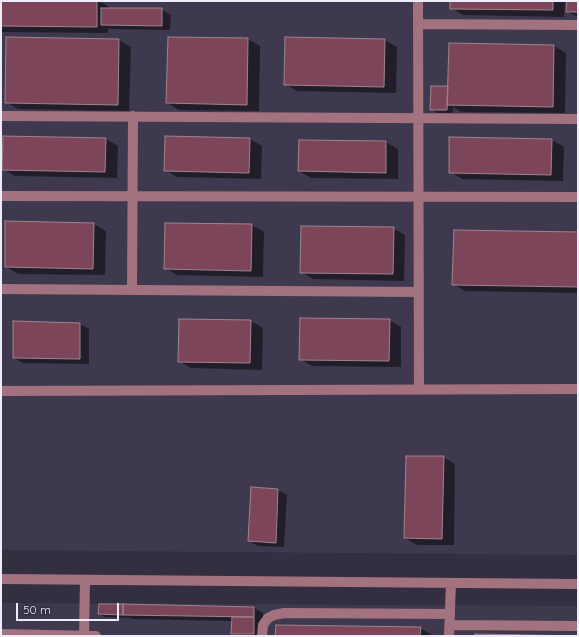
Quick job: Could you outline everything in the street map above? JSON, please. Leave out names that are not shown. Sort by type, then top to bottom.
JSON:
[{"type":"street","points":[[418,1],[419,390]]},
{"type":"street","points":[[418,24],[578,25]]},
{"type":"street","points":[[1,116],[578,119]]},
{"type":"street","points":[[132,290],[133,116]]},
{"type":"street","points":[[1,196],[578,197]]},
{"type":"street","points":[[1,289],[419,292]]},
{"type":"street","points":[[1,391],[578,389]]},
{"type":"street","points":[[1,579],[578,584]]},
{"type":"street","points":[[84,636],[85,580]]},
{"type":"street","points":[[449,636],[451,583]]},
{"type":"street","points":[[262,636],[263,626],[268,618],[284,613],[450,614]]},
{"type":"street","points":[[450,625],[578,626]]},
{"type":"street","points":[[1,634],[96,636]]},
{"type":"shaded area","points":[[1,1],[578,1],[578,555],[1,550]]},
{"type":"shaded area","points":[[1,603],[578,606],[578,636],[1,636]]},
{"type":"building","points":[[1,1],[97,1],[97,27],[1,26]]},
{"type":"building","points":[[450,1],[553,1],[553,10],[450,9]]},
{"type":"building","points":[[567,1],[578,1],[578,12],[566,12]]},
{"type":"building","points":[[101,8],[162,8],[162,26],[101,25]]},
{"type":"building","points":[[6,37],[119,39],[118,105],[5,103]]},
{"type":"building","points":[[168,37],[248,38],[247,105],[166,103]]},
{"type":"building","points":[[285,37],[385,39],[384,87],[284,85]]},
{"type":"building","points":[[449,43],[554,45],[553,107],[447,105]]},
{"type":"building","points":[[431,86],[448,86],[447,110],[430,110]]},
{"type":"building","points":[[3,136],[106,138],[105,172],[2,170]]},
{"type":"building","points":[[165,136],[250,138],[249,173],[164,171]]},
{"type":"building","points":[[449,137],[552,139],[551,175],[449,173]]},
{"type":"building","points":[[299,140],[386,141],[386,173],[298,171]]},
{"type":"building","points":[[5,221],[94,223],[93,269],[5,267]]},
{"type":"building","points":[[165,223],[252,224],[251,271],[164,269]]},
{"type":"building","points":[[301,226],[394,227],[393,274],[300,273]]},
{"type":"building","points":[[454,230],[578,232],[578,287],[452,285]]},
{"type":"building","points":[[300,318],[390,319],[389,361],[299,360]]},
{"type":"building","points":[[179,319],[251,320],[250,363],[178,362]]},
{"type":"building","points":[[13,321],[80,323],[80,359],[13,358]]},
{"type":"building","points":[[406,456],[444,456],[442,539],[404,538]]},
{"type":"building","points":[[251,487],[278,489],[276,543],[248,541]]},
{"type":"building","points":[[99,604],[123,604],[123,615],[98,614]]},
{"type":"building","points":[[123,604],[254,607],[254,617],[123,615]]},
{"type":"building","points":[[232,617],[254,617],[254,634],[231,634]]},
{"type":"building","points":[[276,625],[421,627],[420,636],[275,636]]},
{"type":"building","points":[[475,634],[578,636],[475,636]]}]
